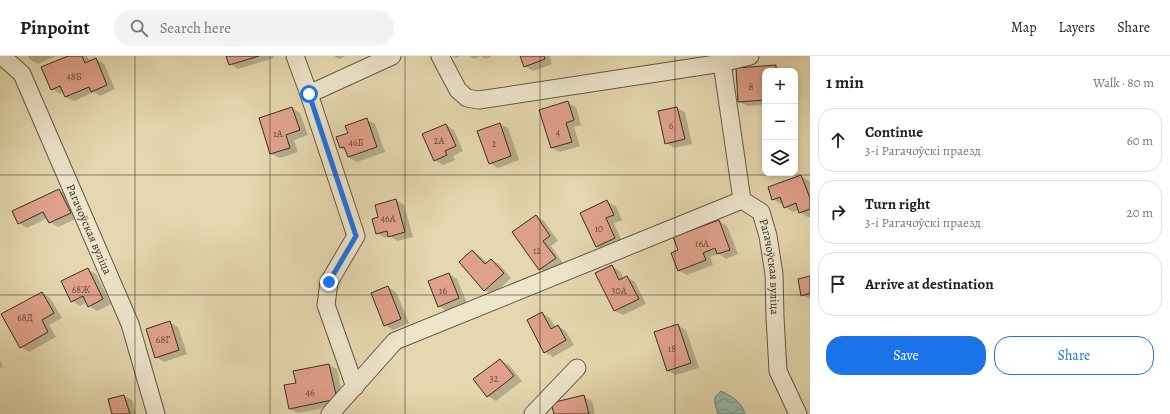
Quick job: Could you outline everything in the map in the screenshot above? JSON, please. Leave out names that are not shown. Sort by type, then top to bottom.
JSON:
[{"type":"street","name":"Рагачоўская вуліца","points":[[2,56],[22,74],[130,324],[156,414]]},
{"type":"street","points":[[294,56],[309,94],[356,236],[329,282],[326,305],[355,387]]},
{"type":"street","points":[[309,94],[392,56]]},
{"type":"street","points":[[440,56],[458,90],[467,98],[480,100],[750,56]]},
{"type":"street","points":[[330,414],[396,341],[742,200],[721,60]]},
{"type":"street","name":"Рагачоўская вуліца","points":[[742,200],[761,212],[768,236],[774,274],[778,371],[798,414]]},
{"type":"street","points":[[533,414],[577,368]]},
{"type":"water","points":[[721,391],[739,403],[745,414],[718,414],[715,404],[715,397]]},
{"type":"building","points":[[68,56],[82,56],[85,63],[96,58],[107,85],[91,92],[89,87],[65,97],[60,86],[51,90],[41,67]]},
{"type":"building","points":[[226,56],[259,56],[229,65]]},
{"type":"building","points":[[520,56],[544,56],[545,59],[524,67]]},
{"type":"building","points":[[776,65],[776,68],[762,68],[762,100],[738,102],[736,68]]},
{"type":"building","points":[[568,101],[574,120],[566,123],[572,142],[551,148],[539,110]]},
{"type":"building","points":[[292,107],[300,130],[286,135],[290,148],[270,154],[259,118]]},
{"type":"building","points":[[677,107],[685,139],[665,144],[658,111]]},
{"type":"building","points":[[367,118],[377,147],[348,157],[344,147],[340,148],[336,137],[348,133],[345,126]]},
{"type":"building","points":[[500,123],[511,156],[489,164],[477,131]]},
{"type":"building","points":[[446,124],[456,146],[445,151],[447,155],[434,161],[422,134]]},
{"type":"building","points":[[801,175],[810,198],[810,209],[799,213],[796,203],[784,208],[780,197],[772,200],[768,187]]},
{"type":"building","points":[[59,189],[71,213],[49,223],[43,212],[18,224],[12,211]]},
{"type":"building","points":[[396,199],[405,232],[388,237],[387,231],[376,234],[372,219],[378,217],[375,205]]},
{"type":"building","points":[[607,200],[614,215],[606,218],[615,238],[596,247],[580,213]]},
{"type":"building","points":[[536,215],[550,236],[543,241],[556,258],[539,270],[512,232]]},
{"type":"building","points":[[719,220],[730,250],[717,254],[715,248],[703,253],[706,260],[678,271],[671,253],[678,250],[673,237]]},
{"type":"building","points":[[472,250],[485,264],[491,259],[504,273],[484,291],[459,262]]},
{"type":"building","points":[[612,265],[619,280],[627,276],[639,299],[614,311],[595,273]]},
{"type":"building","points":[[88,268],[103,299],[88,307],[83,296],[71,302],[61,281]]},
{"type":"building","points":[[449,273],[459,298],[438,307],[428,281]]},
{"type":"building","points":[[810,276],[810,293],[801,296],[798,279]]},
{"type":"building","points":[[388,286],[401,319],[384,326],[371,293]]},
{"type":"building","points":[[42,292],[54,313],[42,320],[48,332],[20,348],[1,314]]},
{"type":"building","points":[[542,312],[551,329],[558,325],[566,340],[544,353],[527,320]]},
{"type":"building","points":[[170,321],[179,350],[155,358],[146,329]]},
{"type":"building","points":[[678,324],[691,363],[667,371],[654,332]]},
{"type":"building","points":[[500,359],[514,376],[487,397],[473,379]]},
{"type":"building","points":[[329,364],[337,399],[289,409],[284,385],[296,383],[293,371]]},
{"type":"building","points":[[124,395],[130,414],[112,414],[108,399]]},
{"type":"building","points":[[584,395],[589,414],[554,414],[551,403]]},
{"type":"route","points":[[309,94],[356,236],[329,282]]}]
